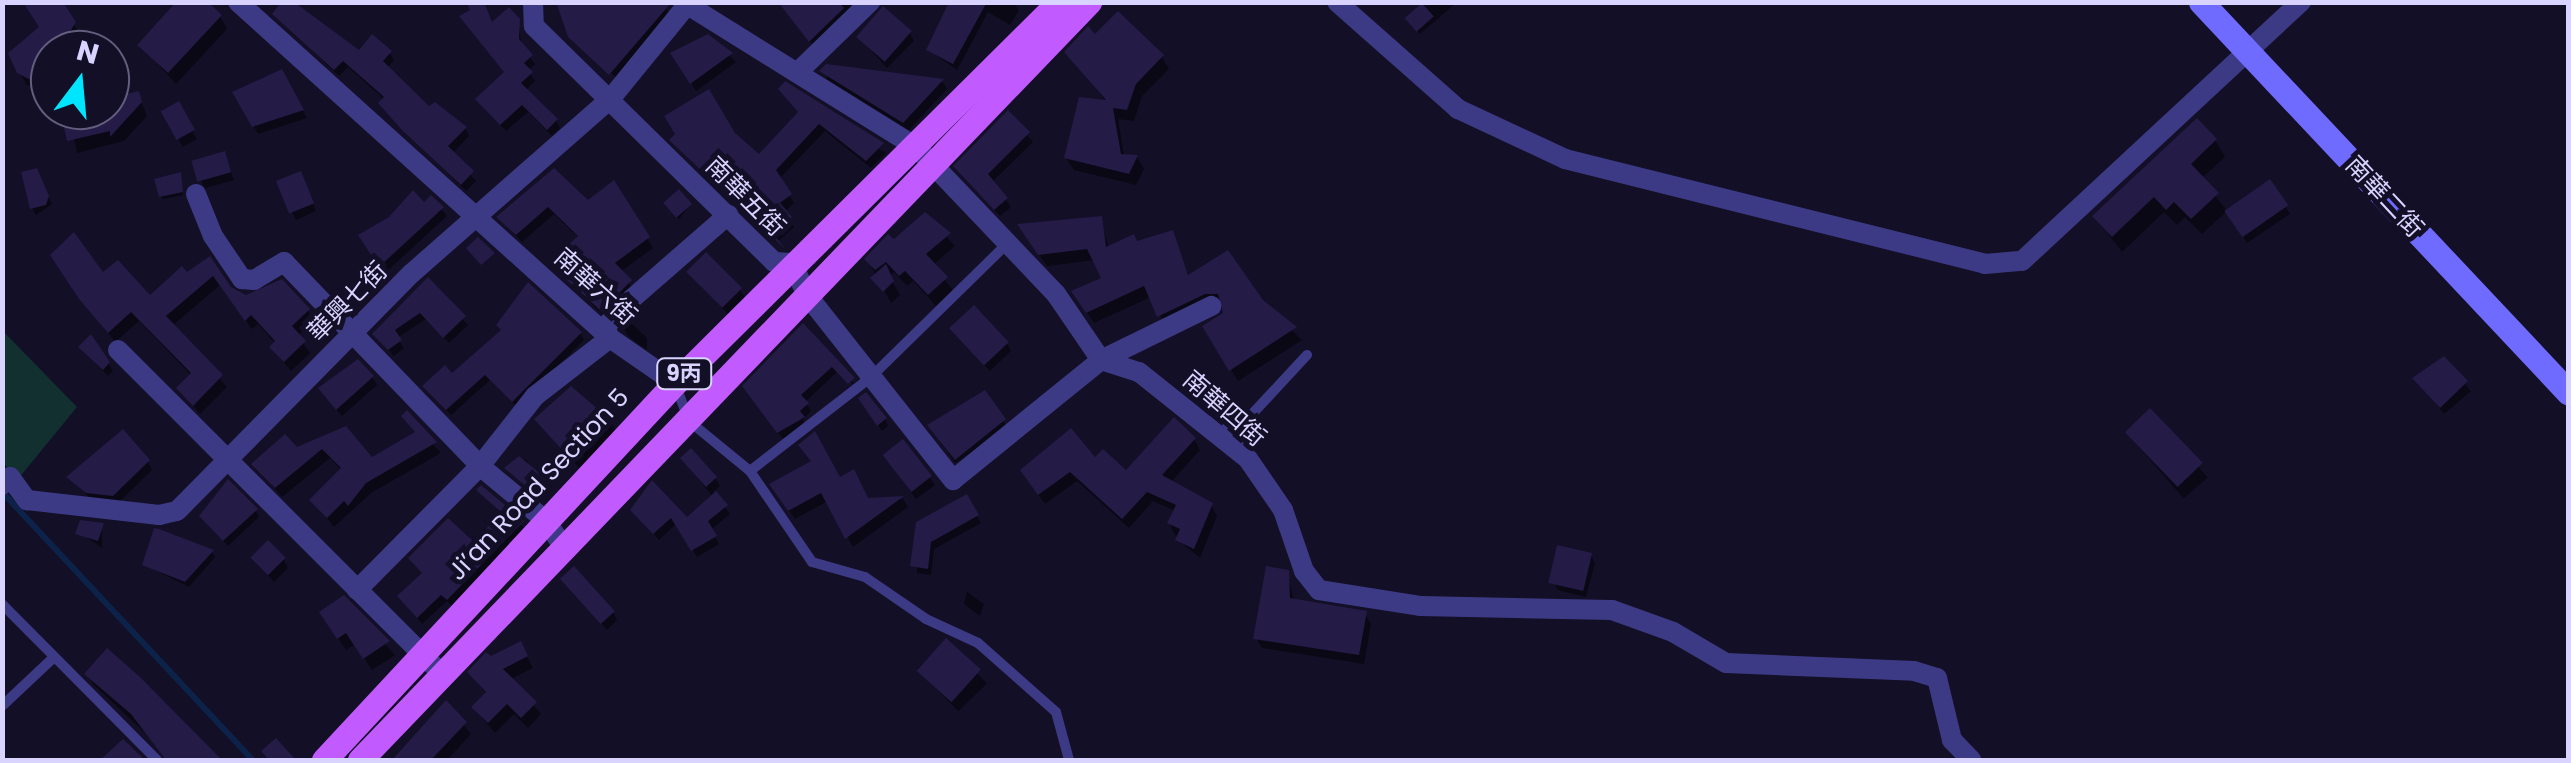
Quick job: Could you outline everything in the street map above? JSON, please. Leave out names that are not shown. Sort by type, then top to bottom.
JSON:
[{"type":"main road","name":"Ji’an Road Section 5","points":[[324,760],[675,383],[1059,2]]},
{"type":"main road","name":"9丙","points":[[360,760],[1089,2]]},
{"type":"street","name":"南華五街","points":[[533,2],[530,20],[612,97],[774,262],[792,263],[807,294],[953,480],[1101,360]]},
{"type":"street","points":[[800,70],[870,2]]},
{"type":"street","points":[[1337,2],[1458,109],[1565,158],[1985,264],[2022,261],[2301,2]]},
{"type":"street","name":"南華二街","points":[[2200,2],[2568,392]]},
{"type":"street","name":"華興七街","points":[[6,481],[26,500],[169,514],[229,462],[352,333],[612,97],[685,4]]},
{"type":"street","points":[[685,4],[800,70],[916,147],[1005,246],[1056,294],[1101,360],[1211,306]]},
{"type":"street","name":"南華六街","points":[[254,6],[610,338],[675,383]]},
{"type":"street","points":[[196,194],[213,236],[242,279],[254,280],[284,262],[480,466],[545,520],[566,550]]},
{"type":"street","points":[[358,590],[480,466],[535,396],[610,338],[605,328],[619,310],[728,215]]},
{"type":"street","points":[[118,350],[444,676]]},
{"type":"street","name":"南華四街","points":[[1101,360],[1139,372],[1218,430],[1283,510],[1304,571],[1319,590],[1420,606],[1612,610],[1673,632],[1726,663],[1914,671],[1937,678],[1952,740],[1971,760]]},
{"type":"lane","points":[[750,471],[871,377],[1005,246]]},
{"type":"lane","points":[[1218,430],[1242,426],[1306,355]]},
{"type":"lane","points":[[675,383],[689,421],[750,471],[812,562],[865,577],[926,619],[966,635],[1047,702],[1061,724],[1069,760]]},
{"type":"lane","points":[[2,604],[52,659],[158,760]]},
{"type":"lane","points":[[2,706],[52,659]]},
{"type":"green space","points":[[2,330],[77,407],[18,479],[3,463]]},
{"type":"building","points":[[23,2],[63,2],[76,22],[71,30],[35,30],[39,27]]},
{"type":"building","points":[[176,2],[208,2],[222,15],[168,73],[137,45]]},
{"type":"building","points":[[281,2],[294,2],[359,50],[372,34],[392,51],[383,61],[429,106],[435,102],[467,127],[448,146],[474,171],[461,185],[378,103],[384,97],[343,61],[334,70],[272,14]]},
{"type":"building","points":[[466,2],[484,2],[492,22],[509,7],[520,19],[519,39],[533,55],[524,63],[533,72],[521,83],[558,119],[547,130],[522,105],[500,125],[475,99],[504,72],[459,16],[470,10]]},
{"type":"building","points":[[778,2],[839,2],[844,8],[809,42]]},
{"type":"building","points":[[949,2],[987,2],[953,64],[926,50]]},
{"type":"building","points":[[1422,3],[1434,17],[1416,32],[1405,18]]},
{"type":"building","points":[[670,4],[609,75],[568,37],[557,5]]},
{"type":"building","points":[[883,6],[912,31],[885,62],[856,37]]},
{"type":"building","points":[[1118,11],[1164,55],[1136,84],[1127,110],[1113,108],[1121,154],[1138,155],[1129,174],[1064,158],[1079,97],[1106,100],[1064,52],[1088,26],[1095,34]]},
{"type":"building","points":[[708,34],[733,53],[690,84],[670,53]]},
{"type":"building","points":[[30,35],[30,80],[17,73],[8,53]]},
{"type":"building","points":[[826,64],[944,79],[903,123],[819,71]]},
{"type":"building","points":[[282,69],[304,110],[252,127],[232,92]]},
{"type":"building","points":[[785,81],[884,143],[866,161],[819,124],[776,170],[792,194],[780,203],[792,217],[773,233],[785,249],[669,140],[675,134],[664,116],[709,89],[735,133],[759,154],[798,112],[778,89]]},
{"type":"building","points":[[139,91],[142,102],[130,115],[130,93]]},
{"type":"building","points":[[179,101],[195,130],[177,140],[161,111]]},
{"type":"building","points":[[1008,110],[1030,132],[988,174],[1008,198],[994,210],[953,166]]},
{"type":"building","points":[[2197,118],[2217,139],[2191,164],[2219,193],[2191,219],[2174,202],[2166,210],[2154,197],[2112,237],[2092,216]]},
{"type":"building","points":[[65,130],[116,130],[110,137],[110,131],[67,141]]},
{"type":"building","points":[[225,151],[231,172],[197,182],[191,161]]},
{"type":"building","points":[[37,168],[49,196],[46,205],[30,209],[21,172]]},
{"type":"building","points":[[554,168],[588,200],[614,180],[650,237],[615,263],[632,280],[601,311],[548,263],[578,236],[548,207],[516,235],[496,217]]},
{"type":"building","points":[[301,171],[314,203],[289,214],[276,181]]},
{"type":"building","points":[[181,172],[183,192],[159,197],[154,179]]},
{"type":"building","points":[[2270,179],[2288,205],[2242,237],[2224,211]]},
{"type":"building","points":[[679,189],[692,204],[676,218],[663,203]]},
{"type":"building","points":[[413,190],[424,202],[431,195],[444,207],[379,267],[358,235],[389,217]]},
{"type":"building","points":[[925,212],[951,233],[926,254],[948,277],[928,295],[905,271],[899,276],[886,262],[875,270],[864,259],[888,234],[894,239]]},
{"type":"building","points":[[1102,216],[1106,247],[1134,234],[1137,241],[1173,230],[1188,275],[1228,250],[1263,300],[1297,327],[1229,371],[1202,326],[1223,313],[1218,294],[1205,294],[1157,317],[1144,286],[1086,313],[1071,291],[1101,278],[1087,249],[1038,255],[1017,224]]},
{"type":"building","points":[[74,232],[103,272],[118,260],[150,295],[182,266],[187,272],[210,256],[231,287],[246,295],[282,279],[310,309],[292,326],[306,341],[284,362],[269,347],[275,341],[251,315],[245,321],[213,276],[166,316],[223,375],[193,406],[176,388],[191,373],[131,312],[108,333],[79,299],[50,255]]},
{"type":"building","points":[[478,237],[495,253],[481,265],[466,248]]},
{"type":"building","points":[[706,252],[742,288],[722,308],[686,272]]},
{"type":"building","points":[[886,264],[894,281],[883,292],[870,278]]},
{"type":"building","points":[[428,277],[466,316],[443,338],[420,313],[395,330],[402,340],[388,350],[372,334]]},
{"type":"building","points":[[528,282],[582,332],[512,402],[485,375],[446,410],[422,386],[445,365],[452,373],[501,330],[496,325]]},
{"type":"building","points":[[974,305],[1009,342],[984,365],[949,328]]},
{"type":"building","points":[[803,323],[855,378],[848,384],[832,367],[801,395],[809,403],[800,411],[805,417],[777,433],[742,386]]},
{"type":"building","points":[[91,334],[110,362],[103,370],[78,347]]},
{"type":"building","points":[[2444,356],[2468,381],[2440,408],[2412,378]]},
{"type":"building","points":[[358,359],[374,376],[336,410],[318,388]]},
{"type":"building","points":[[571,386],[614,423],[574,463],[534,419]]},
{"type":"building","points":[[985,390],[1006,419],[955,460],[927,425]]},
{"type":"building","points":[[866,392],[887,418],[877,426],[858,398]]},
{"type":"building","points":[[2150,408],[2203,463],[2178,487],[2125,432]]},
{"type":"building","points":[[407,410],[437,442],[366,483],[348,506],[344,501],[327,518],[309,500],[341,468],[322,449],[275,488],[251,464],[285,434],[297,447],[346,426],[372,457],[415,432],[401,416]]},
{"type":"building","points":[[1174,417],[1196,438],[1162,475],[1213,503],[1194,549],[1175,540],[1180,529],[1167,523],[1176,505],[1147,492],[1122,519],[1070,472],[1038,495],[1020,470],[1071,428],[1095,457],[1103,449],[1126,470]]},
{"type":"building","points":[[123,429],[150,460],[113,496],[86,493],[66,477]]},
{"type":"building","points":[[815,431],[840,477],[854,469],[868,498],[904,496],[845,539],[821,493],[788,511],[769,484],[811,461],[798,445]]},
{"type":"building","points":[[903,439],[932,476],[911,492],[883,455]]},
{"type":"building","points":[[691,448],[717,477],[706,487],[680,458]]},
{"type":"building","points":[[519,456],[547,479],[533,492],[504,468]]},
{"type":"building","points":[[228,479],[258,509],[223,541],[199,516]]},
{"type":"building","points":[[652,480],[687,517],[716,491],[728,505],[708,521],[717,536],[691,551],[671,518],[653,534],[630,510]]},
{"type":"building","points":[[481,485],[524,521],[447,600],[441,595],[417,618],[397,596],[422,573],[408,558],[448,518],[473,541],[502,513],[476,490]]},
{"type":"building","points":[[967,494],[979,515],[931,542],[928,569],[910,566],[916,522]]},
{"type":"building","points":[[80,520],[104,523],[98,541],[75,534]]},
{"type":"building","points":[[154,528],[214,550],[185,582],[142,565]]},
{"type":"building","points":[[268,540],[286,558],[268,575],[250,558]]},
{"type":"building","points":[[1557,545],[1592,553],[1583,591],[1548,583]]},
{"type":"building","points":[[574,566],[615,611],[601,624],[560,579]]},
{"type":"building","points":[[1266,566],[1289,570],[1290,598],[1367,611],[1359,655],[1253,639]]},
{"type":"building","points":[[344,595],[390,641],[363,659],[346,633],[337,639],[319,612]]},
{"type":"building","points":[[946,638],[981,669],[951,702],[917,671]]},
{"type":"building","points":[[521,641],[528,656],[503,669],[537,702],[521,718],[507,704],[488,723],[471,707],[486,692],[467,672],[486,652],[491,656]]},
{"type":"building","points":[[107,648],[222,760],[166,760],[131,714],[84,674]]},
{"type":"building","points":[[446,700],[467,722],[431,760],[392,760]]},
{"type":"building","points":[[276,738],[296,760],[269,760],[261,751]]},
{"type":"building","points":[[123,739],[145,760],[100,760]]},
{"type":"waterway","points":[[2,492],[253,760]]}]
